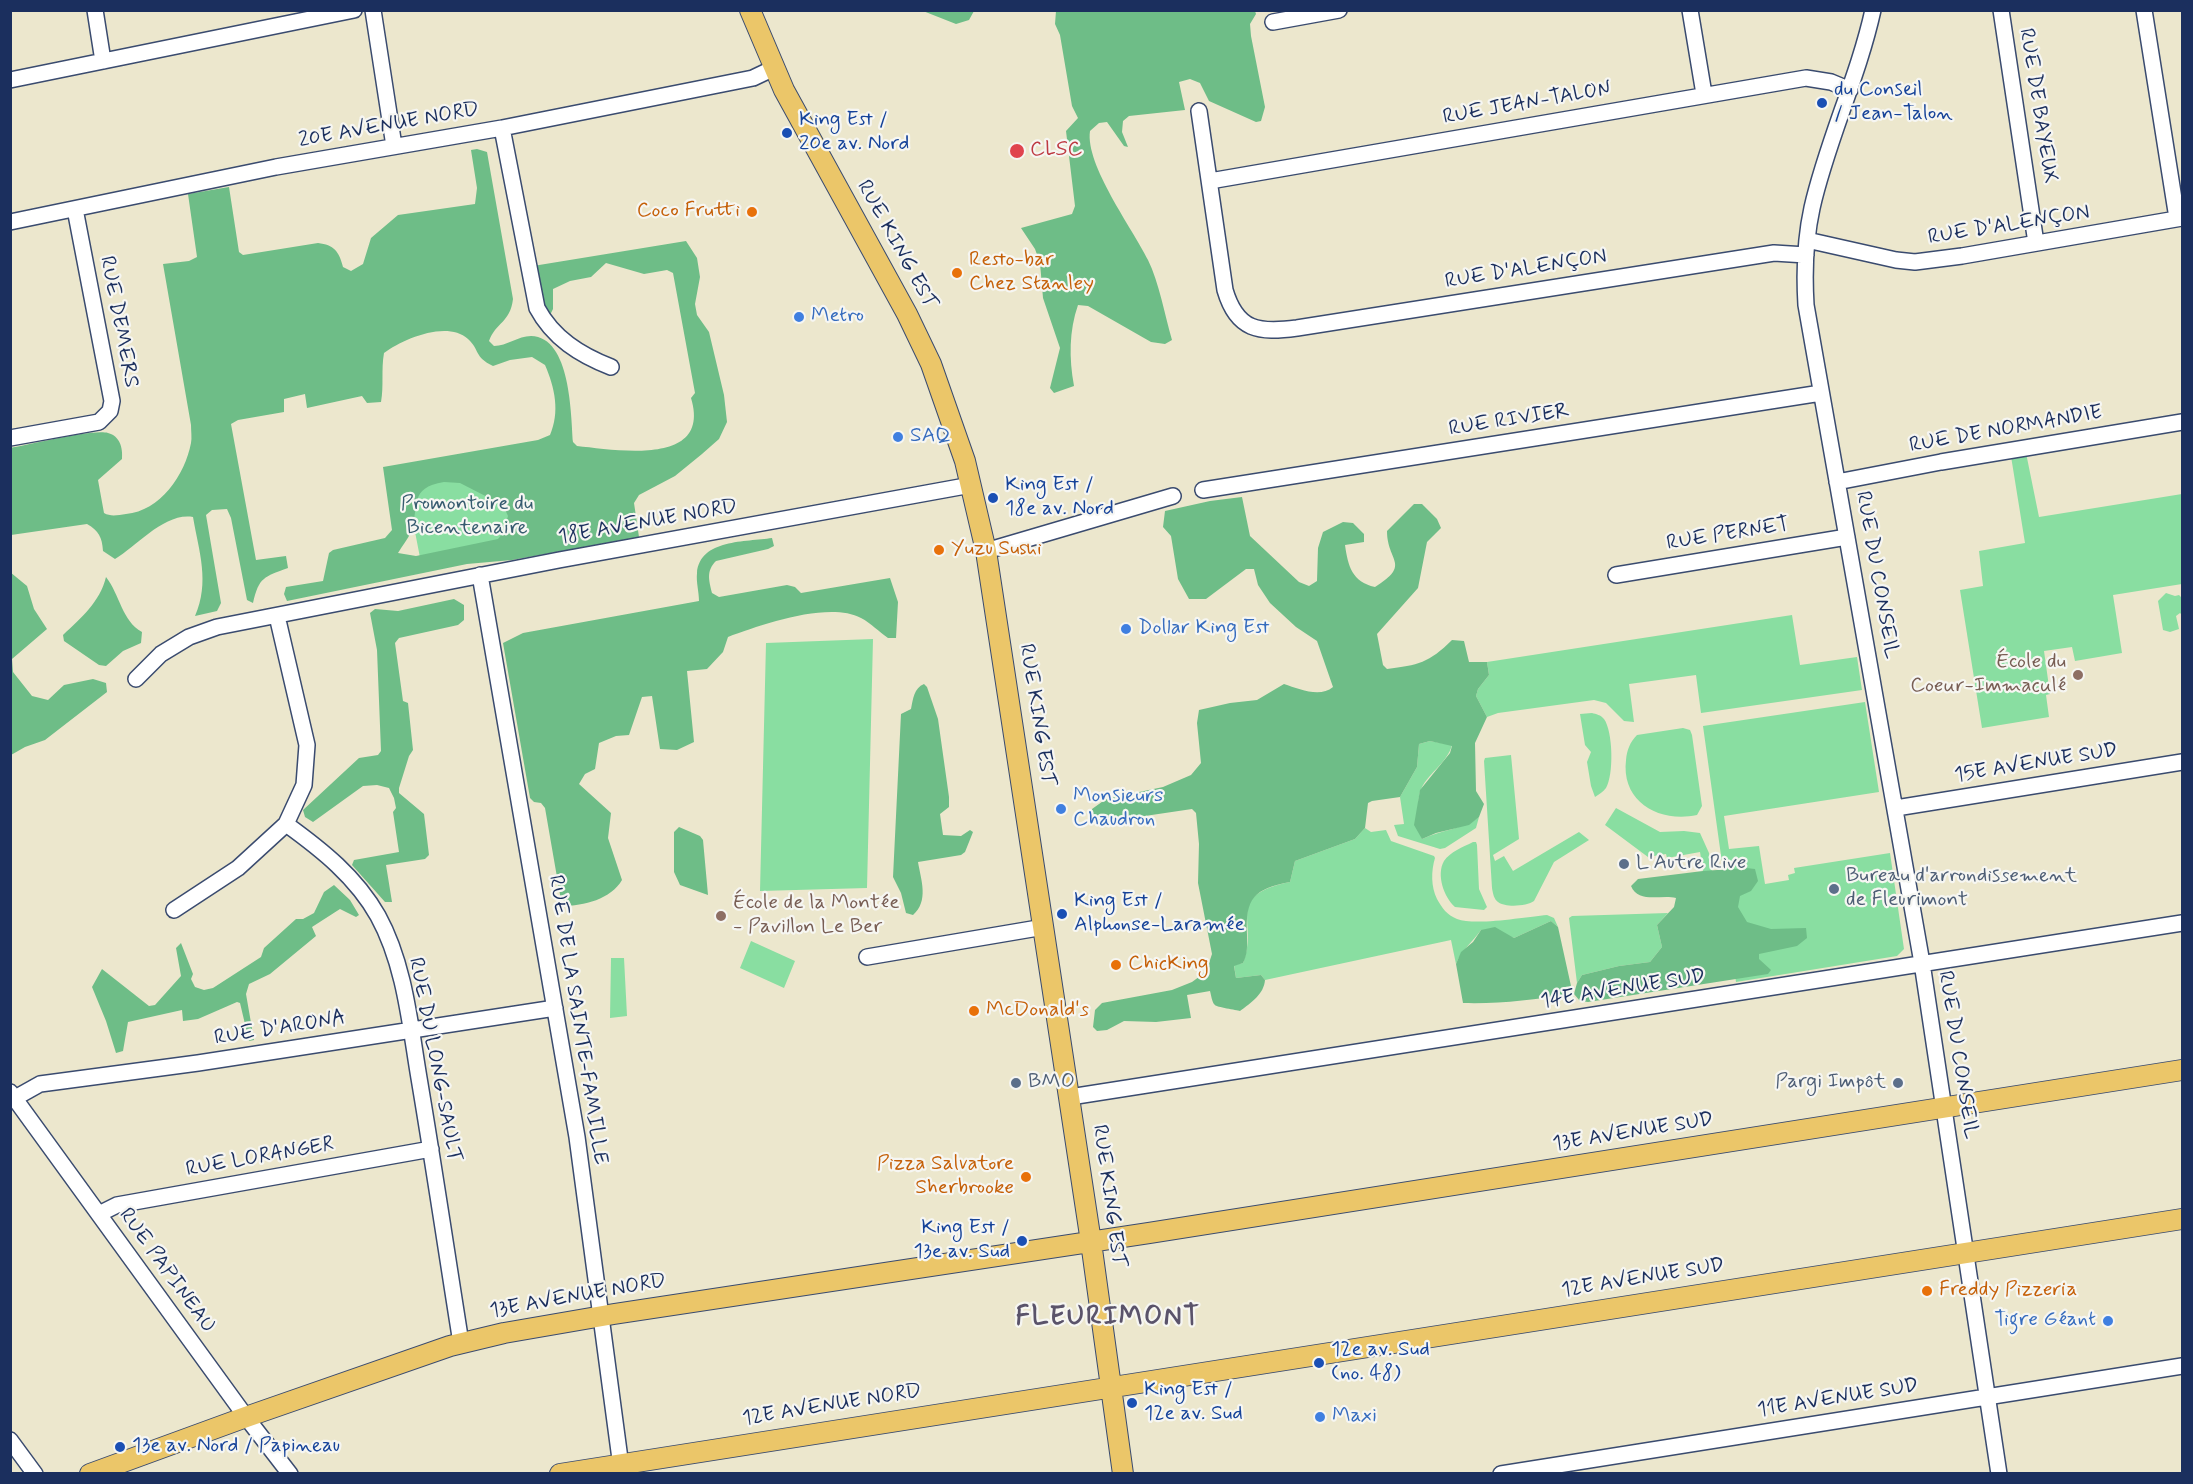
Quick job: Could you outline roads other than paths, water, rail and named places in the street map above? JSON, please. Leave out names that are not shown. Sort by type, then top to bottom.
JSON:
[{"type":"main road","name":"RUE KING EST","points":[[750,10],[795,112],[907,314],[928,357],[953,423],[971,485],[986,551],[1044,927],[1123,1473]]},
{"type":"main road","name":"13E AVENUE SUD","points":[[1091,1242],[2182,1070]]},
{"type":"main road","name":"12E AVENUE SUD","points":[[1111,1386],[2182,1219]]},
{"type":"main road","name":"13E AVENUE NORD","points":[[90,1473],[461,1343],[601,1316],[1091,1242]]},
{"type":"main road","name":"12E AVENUE NORD","points":[[560,1473],[622,1469],[1111,1386]]},
{"type":"street","points":[[95,10],[103,61]]},
{"type":"street","points":[[10,80],[354,10]]},
{"type":"street","points":[[373,10],[394,146]]},
{"type":"street","points":[[1272,22],[1339,10]]},
{"type":"street","points":[[1690,10],[1704,94]]},
{"type":"street","name":"RUE DU CONSEIL","points":[[1873,10],[1850,90],[1816,189],[1806,247],[1806,304],[1922,963],[1999,1473]]},
{"type":"street","name":"RUE DE BAYEUX","points":[[2001,10],[2036,243]]},
{"type":"street","points":[[2144,10],[2180,218]]},
{"type":"street","name":"20E AVENUE NORD","points":[[10,222],[276,166],[502,128],[753,78],[774,68]]},
{"type":"street","name":"RUE JEAN-TALON","points":[[1209,181],[1806,78],[1831,82],[1850,90]]},
{"type":"street","points":[[1199,111],[1209,181]]},
{"type":"street","points":[[502,128],[537,308],[553,332],[564,342],[612,367]]},
{"type":"street","name":"RUE D'ALENÇON","points":[[1209,181],[1230,305],[1237,317],[1254,329],[1279,330],[1806,247],[1915,262],[2180,218]]},
{"type":"street","name":"RUE DEMERS","points":[[10,438],[99,422],[110,411],[112,401],[75,209]]},
{"type":"street","name":"RUE RIVIER","points":[[1203,490],[1821,393]]},
{"type":"street","name":"RUE DE NORMANDIE","points":[[1837,482],[1941,462],[2182,422]]},
{"type":"street","name":"18E AVENUE NORD","points":[[136,679],[161,654],[189,637],[217,627],[480,575],[971,485]]},
{"type":"street","points":[[986,551],[1173,496]]},
{"type":"street","name":"RUE PERNET","points":[[1616,575],[1847,537]]},
{"type":"street","name":"RUE DE LA SAINTE-FAMILLE","points":[[480,575],[577,1137],[622,1469]]},
{"type":"street","points":[[174,910],[238,868],[286,824],[304,784],[307,745],[277,616]]},
{"type":"street","name":"15E AVENUE SUD","points":[[1896,808],[2182,762]]},
{"type":"street","name":"RUE DU LONG-SAULT","points":[[286,824],[321,850],[354,880],[378,917],[399,969],[431,1149],[461,1343]]},
{"type":"street","name":"14E AVENUE SUD","points":[[1070,1096],[2182,923]]},
{"type":"street","points":[[867,957],[1044,927]]},
{"type":"street","name":"RUE D'ARONA","points":[[13,1095],[40,1084],[555,1008]]},
{"type":"street","name":"RUE PAPINEAU","points":[[13,1095],[246,1417],[290,1473]]},
{"type":"street","name":"RUE LORANGER","points":[[99,1214],[117,1205],[431,1149]]},
{"type":"street","name":"11E AVENUE SUD","points":[[1501,1473],[2182,1366]]},
{"type":"street","points":[[10,1440],[35,1473]]},
{"type":"place","name":"du Conseil / Jean-Talon","points":[[1822,103]]},
{"type":"place","name":"King Est / 20e av. Nord","points":[[787,133]]},
{"type":"place","name":"CLSC","points":[[1017,151]]},
{"type":"place","name":"Coco Frutti","points":[[752,212]]},
{"type":"place","name":"Resto-bar Chez Stanley","points":[[957,273]]},
{"type":"place","name":"Metro","points":[[799,317]]},
{"type":"place","name":"SAQ","points":[[898,437]]},
{"type":"place","name":"King Est / 18e av. Nord","points":[[993,498]]},
{"type":"place","name":"Yuzu Sushi","points":[[939,550]]},
{"type":"place","name":"Dollar King Est","points":[[1126,629]]},
{"type":"place","name":"École du Coeur-Immaculé","points":[[2078,675]]},
{"type":"place","name":"Monsieurs Chaudron","points":[[1061,809]]},
{"type":"place","name":"L'Autre Rive","points":[[1624,864]]},
{"type":"place","name":"Bureau d'arrondissement de Fleurimont","points":[[1834,889]]},
{"type":"place","name":"King Est / Alphonse-Laramée","points":[[1062,914]]},
{"type":"place","name":"École de la Montée - Pavillon Le Ber","points":[[721,916]]},
{"type":"place","name":"ChicKing","points":[[1116,965]]},
{"type":"place","name":"McDonald's","points":[[974,1011]]},
{"type":"place","name":"BMO","points":[[1016,1083]]},
{"type":"place","name":"Pargi Impôt","points":[[1898,1083]]},
{"type":"place","name":"Pizza Salvatore Sherbrooke","points":[[1026,1177]]},
{"type":"place","name":"King Est / 13e av. Sud","points":[[1022,1241]]},
{"type":"place","name":"Freddy Pizzeria","points":[[1927,1291]]},
{"type":"place","name":"Tigre Géant","points":[[2108,1321]]},
{"type":"place","name":"12e av. Sud (no. 48)","points":[[1319,1363]]},
{"type":"place","name":"King Est / 12e av. Sud","points":[[1132,1403]]},
{"type":"place","name":"Maxi","points":[[1320,1417]]},
{"type":"place","name":"13e av. Nord / Papineau","points":[[120,1447]]},
{"type":"district","name":"FLEURIMONT","points":[[1108,1318]]},
{"type":"park label","name":"Promontoire du Bicentenaire","points":[[467,517]]}]
